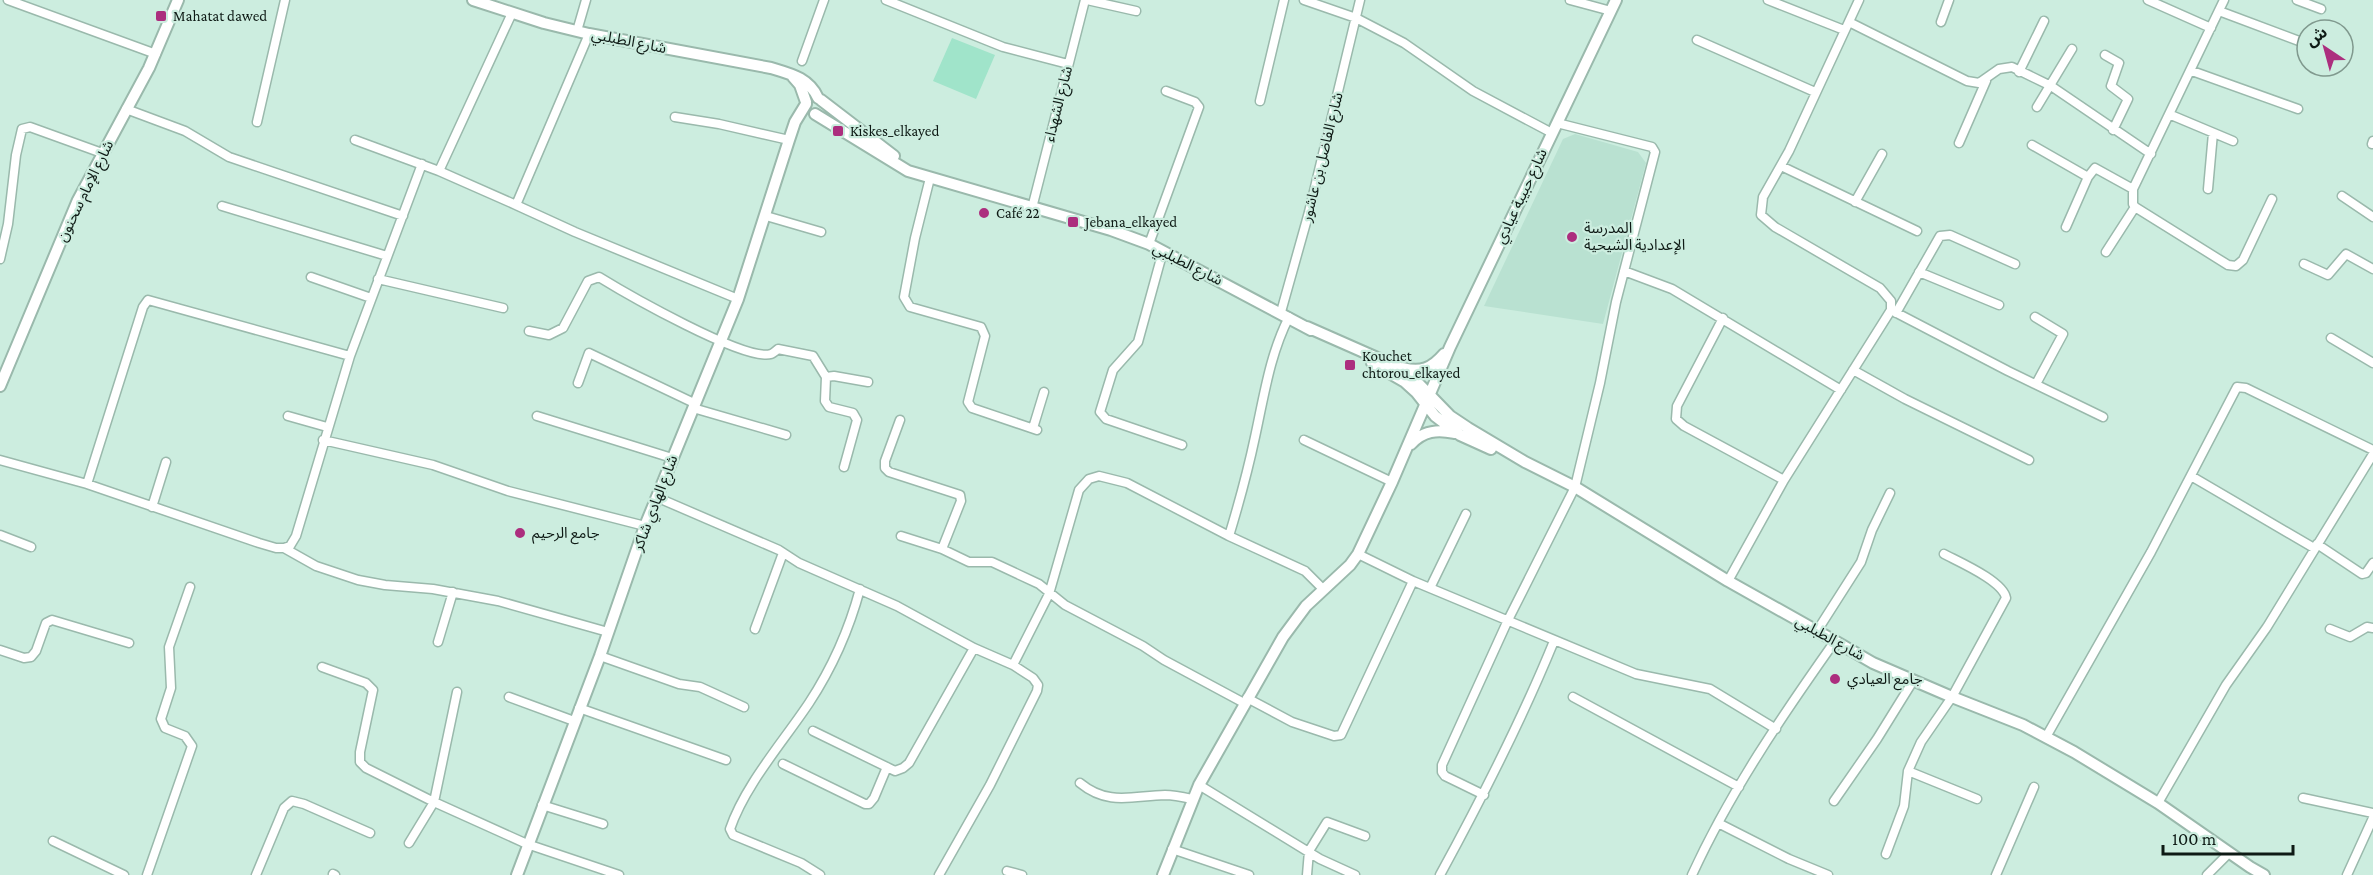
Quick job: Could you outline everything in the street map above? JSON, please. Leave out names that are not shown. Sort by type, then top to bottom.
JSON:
[{"type":"street","points":[[8,0],[156,54]]},
{"type":"street","name":"شارع الإمام سحنون","points":[[0,386],[52,258],[102,153],[156,54],[178,0]]},
{"type":"street","points":[[256,122],[285,0]]},
{"type":"street","name":"شارع الطبلبي","points":[[472,0],[589,34],[754,64],[788,73],[808,82],[820,99],[891,155],[927,177]]},
{"type":"street","points":[[577,31],[586,0]]},
{"type":"street","points":[[802,61],[824,0]]},
{"type":"street","points":[[886,0],[1003,47],[1068,64]]},
{"type":"street","points":[[1086,0],[1136,11]]},
{"type":"street","name":"شارع الشهداء","points":[[1032,208],[1086,0]]},
{"type":"street","points":[[1260,101],[1284,0]]},
{"type":"street","points":[[1304,0],[1356,18],[1404,43],[1473,91],[1554,128],[1654,149],[1575,487],[1508,621],[1442,768],[1443,774],[1449,780],[1484,795]]},
{"type":"street","name":"شارع الفاضل بن عاشور","points":[[1229,536],[1246,476],[1264,387],[1285,314],[1360,0]]},
{"type":"street","points":[[1570,0],[1611,10]]},
{"type":"street","name":"شارع حبيبة عيادي","points":[[1162,875],[1199,785],[1283,637],[1306,606],[1350,565],[1358,554],[1406,452],[1450,347],[1616,0]]},
{"type":"street","points":[[1768,0],[1844,30]]},
{"type":"street","points":[[1859,0],[1781,166],[1763,197],[1761,215],[1774,227],[1880,288],[1891,301],[1893,311]]},
{"type":"street","points":[[1941,21],[1948,0]]},
{"type":"street","points":[[2148,0],[2211,28]]},
{"type":"street","points":[[2224,0],[2171,115],[2133,189],[2133,204],[2228,265],[2236,266],[2243,260],[2272,199]]},
{"type":"street","points":[[2297,0],[2321,9]]},
{"type":"street","points":[[2219,11],[2295,40]]},
{"type":"street","points":[[439,171],[512,13]]},
{"type":"street","points":[[2019,72],[2044,21]]},
{"type":"street","points":[[1849,22],[1958,78],[1976,83],[1986,81],[2005,67],[2012,67],[2051,86],[2151,154]]},
{"type":"street","points":[[516,205],[589,34]]},
{"type":"street","points":[[1697,40],[1815,92]]},
{"type":"street","points":[[2037,107],[2072,49]]},
{"type":"street","points":[[2105,55],[2119,63],[2111,86],[2128,99],[2113,130]]},
{"type":"street","points":[[2192,71],[2298,110]]},
{"type":"street","points":[[788,73],[800,85],[807,110],[813,114]]},
{"type":"street","points":[[1959,144],[1986,81]]},
{"type":"street","points":[[1149,244],[1199,107],[1195,102],[1166,91]]},
{"type":"street","points":[[675,117],[791,136],[813,114],[821,110],[820,99],[812,97],[806,103]]},
{"type":"street","name":"شارع الهادي شاكر","points":[[516,875],[600,656],[656,497],[738,299],[795,122],[806,103]]},
{"type":"street","points":[[126,109],[185,131],[229,157],[403,216]]},
{"type":"street","name":"شارع الطبلبي","points":[[813,114],[908,171],[1111,230],[1149,244],[1285,314],[1331,343],[1395,375],[1459,423],[1525,462]]},
{"type":"street","points":[[2171,115],[2233,141]]},
{"type":"street","points":[[0,259],[22,129],[30,127],[102,153]]},
{"type":"street","points":[[2208,189],[2213,133]]},
{"type":"street","points":[[355,140],[439,171],[575,232],[738,299]]},
{"type":"street","points":[[2032,145],[2088,177]]},
{"type":"street","points":[[1855,202],[1882,154]]},
{"type":"street","points":[[0,460],[87,484],[276,548],[290,546],[296,536],[350,356],[422,164]]},
{"type":"street","points":[[1781,166],[1917,231]]},
{"type":"street","points":[[2066,227],[2088,177],[2096,167],[2133,189]]},
{"type":"street","points":[[927,177],[904,297],[910,307],[981,327],[986,336],[968,402],[972,408],[1035,429],[1044,392]]},
{"type":"street","points":[[2342,196],[2373,217]]},
{"type":"street","points":[[222,206],[387,256]]},
{"type":"street","points":[[2106,252],[2135,207]]},
{"type":"street","points":[[766,216],[821,232]]},
{"type":"street","points":[[1728,581],[1784,480],[1853,370],[1919,272],[1935,243],[1944,235],[1950,235],[2016,264]]},
{"type":"street","points":[[1163,252],[1138,342],[1113,370],[1100,412],[1106,419],[1182,445]]},
{"type":"street","points":[[2304,264],[2328,275],[2346,254],[2373,269]]},
{"type":"street","points":[[1624,271],[1672,289],[1841,390]]},
{"type":"street","points":[[1919,272],[1999,305]]},
{"type":"street","points":[[311,277],[371,298]]},
{"type":"street","points":[[529,332],[549,335],[563,328],[588,281],[599,278],[662,313],[720,340],[760,354],[772,354],[778,349],[813,356],[826,377],[825,401],[829,407],[853,413],[857,420],[844,467]]},
{"type":"street","points":[[378,279],[503,308]]},
{"type":"street","points":[[87,484],[143,306],[148,300],[350,356]]},
{"type":"street","points":[[1893,311],[2103,417]]},
{"type":"street","points":[[2035,316],[2063,334],[2036,384]]},
{"type":"street","points":[[1723,318],[1677,406],[1676,419],[1684,426],[1784,480]]},
{"type":"street","name":"شارع الطبلبي","points":[[1307,327],[1395,366],[1407,374],[1428,399],[1436,416],[1460,435],[1525,462],[1575,487],[1728,581],[1873,663],[2046,737],[2158,803],[2264,875]]},
{"type":"street","points":[[2331,338],[2373,363]]},
{"type":"street","points":[[1395,366],[1420,371],[1437,362],[1450,347]]},
{"type":"street","points":[[578,383],[589,353],[694,406],[786,435]]},
{"type":"street","points":[[1853,370],[1905,399],[2029,460]]},
{"type":"street","points":[[826,377],[834,376],[868,382]]},
{"type":"street","points":[[2046,737],[2091,660],[2239,386],[2373,452],[2267,627],[2226,685],[2158,803]]},
{"type":"street","points":[[288,416],[327,427]]},
{"type":"street","points":[[537,416],[672,458]]},
{"type":"street","points":[[900,420],[885,461],[885,468],[889,472],[960,495],[961,501],[942,549]]},
{"type":"street","points":[[1406,452],[1414,440],[1431,431],[1445,431],[1460,435]]},
{"type":"street","points":[[323,440],[433,465],[508,491],[645,526]]},
{"type":"street","points":[[1304,440],[1392,482]]},
{"type":"street","points":[[152,507],[166,462]]},
{"type":"street","points":[[1013,665],[1049,594],[1079,490],[1089,479],[1099,476],[1127,483],[1229,536],[1305,571],[1323,589]]},
{"type":"street","points":[[2191,476],[2362,573],[2366,573],[2373,563]]},
{"type":"street","points":[[1817,631],[1861,562],[1872,530],[1890,493]]},
{"type":"street","points":[[656,497],[860,589],[974,648],[1013,665],[1033,678],[1038,685],[1036,691],[990,785],[939,875]]},
{"type":"street","points":[[1430,588],[1466,514]]},
{"type":"street","points":[[0,535],[31,546]]},
{"type":"street","points":[[901,536],[942,549],[969,562],[992,562],[1039,584],[1049,594],[1065,604],[1245,701],[1292,722],[1334,736],[1341,735],[1413,581]]},
{"type":"street","points":[[284,548],[316,566],[351,578],[385,585],[453,592],[518,606],[608,632]]},
{"type":"street","points":[[755,629],[783,553]]},
{"type":"street","points":[[1358,554],[1413,581],[1636,675],[1710,689],[1776,729]]},
{"type":"street","points":[[1886,854],[1904,806],[1908,771],[1921,742],[1952,697],[2006,598],[1998,584],[1944,554]]},
{"type":"street","points":[[147,875],[192,746],[185,736],[165,728],[161,718],[171,688],[169,647],[190,587]]},
{"type":"street","points":[[820,875],[801,863],[733,836],[730,829],[754,784],[830,668],[847,629],[860,589]]},
{"type":"street","points":[[438,642],[453,592]]},
{"type":"street","points":[[0,650],[24,658],[31,657],[36,651],[46,623],[52,620],[129,643]]},
{"type":"street","points":[[2330,629],[2350,637],[2367,627],[2373,628]]},
{"type":"street","points":[[1440,875],[1484,795],[1539,680],[1554,641]]},
{"type":"street","points":[[1692,875],[1739,787],[1835,641]]},
{"type":"street","points":[[813,731],[895,771],[903,768],[909,763],[974,648]]},
{"type":"street","points":[[600,656],[679,684],[700,687],[744,707]]},
{"type":"street","points":[[322,667],[366,683],[373,690],[360,752],[362,765],[434,802],[527,844],[619,875]]},
{"type":"street","points":[[1834,801],[1877,740],[1913,681]]},
{"type":"street","points":[[409,843],[434,802],[457,692]]},
{"type":"street","points":[[510,697],[574,721]]},
{"type":"street","points":[[1573,697],[1739,787]]},
{"type":"street","points":[[579,708],[726,759]]},
{"type":"street","points":[[783,764],[865,804],[874,798],[887,767]]},
{"type":"street","points":[[1908,771],[1977,799]]},
{"type":"street","points":[[1080,783],[1099,796],[1108,798],[1163,795],[1192,799]]},
{"type":"street","points":[[1199,785],[1320,859],[1355,875]]},
{"type":"street","points":[[1996,875],[2034,786]]},
{"type":"street","points":[[2303,798],[2373,813]]},
{"type":"street","points":[[256,875],[284,808],[289,802],[304,804],[370,833]]},
{"type":"street","points":[[542,805],[603,824]]},
{"type":"street","points":[[2347,875],[2373,818]]},
{"type":"street","points":[[1307,875],[1309,851],[1327,822],[1365,836]]},
{"type":"street","points":[[1718,823],[1828,875]]},
{"type":"street","points":[[53,841],[124,875]]},
{"type":"street","points":[[1172,849],[1235,873],[1249,875]]},
{"type":"street","points":[[2207,875],[2229,852]]},
{"type":"street","points":[[1007,871],[1022,875]]},
{"type":"shaded area","points":[[952,38],[995,55],[976,99],[933,81]]},
{"type":"shaded area","name":"المدرسة الإعدادية الشيحية","points":[[1575,134],[1638,152],[1646,163],[1603,324],[1484,306],[1563,139]]},
{"type":"place","name":"Mahatat dawed","points":[[161,16]]},
{"type":"place","name":"Kiskes_elkayed","points":[[838,131]]},
{"type":"place","name":"Café 22","points":[[984,213]]},
{"type":"place","name":"Jebana_elkayed","points":[[1073,222]]},
{"type":"place","name":"المدرسة الإعدادية الشيحية","points":[[1572,237]]},
{"type":"place","name":"Kouchet chtorou_elkayed","points":[[1350,365]]},
{"type":"place","name":"جامع الرحيم","points":[[520,533]]},
{"type":"place","name":"جامع العيادي","points":[[1835,679]]}]
